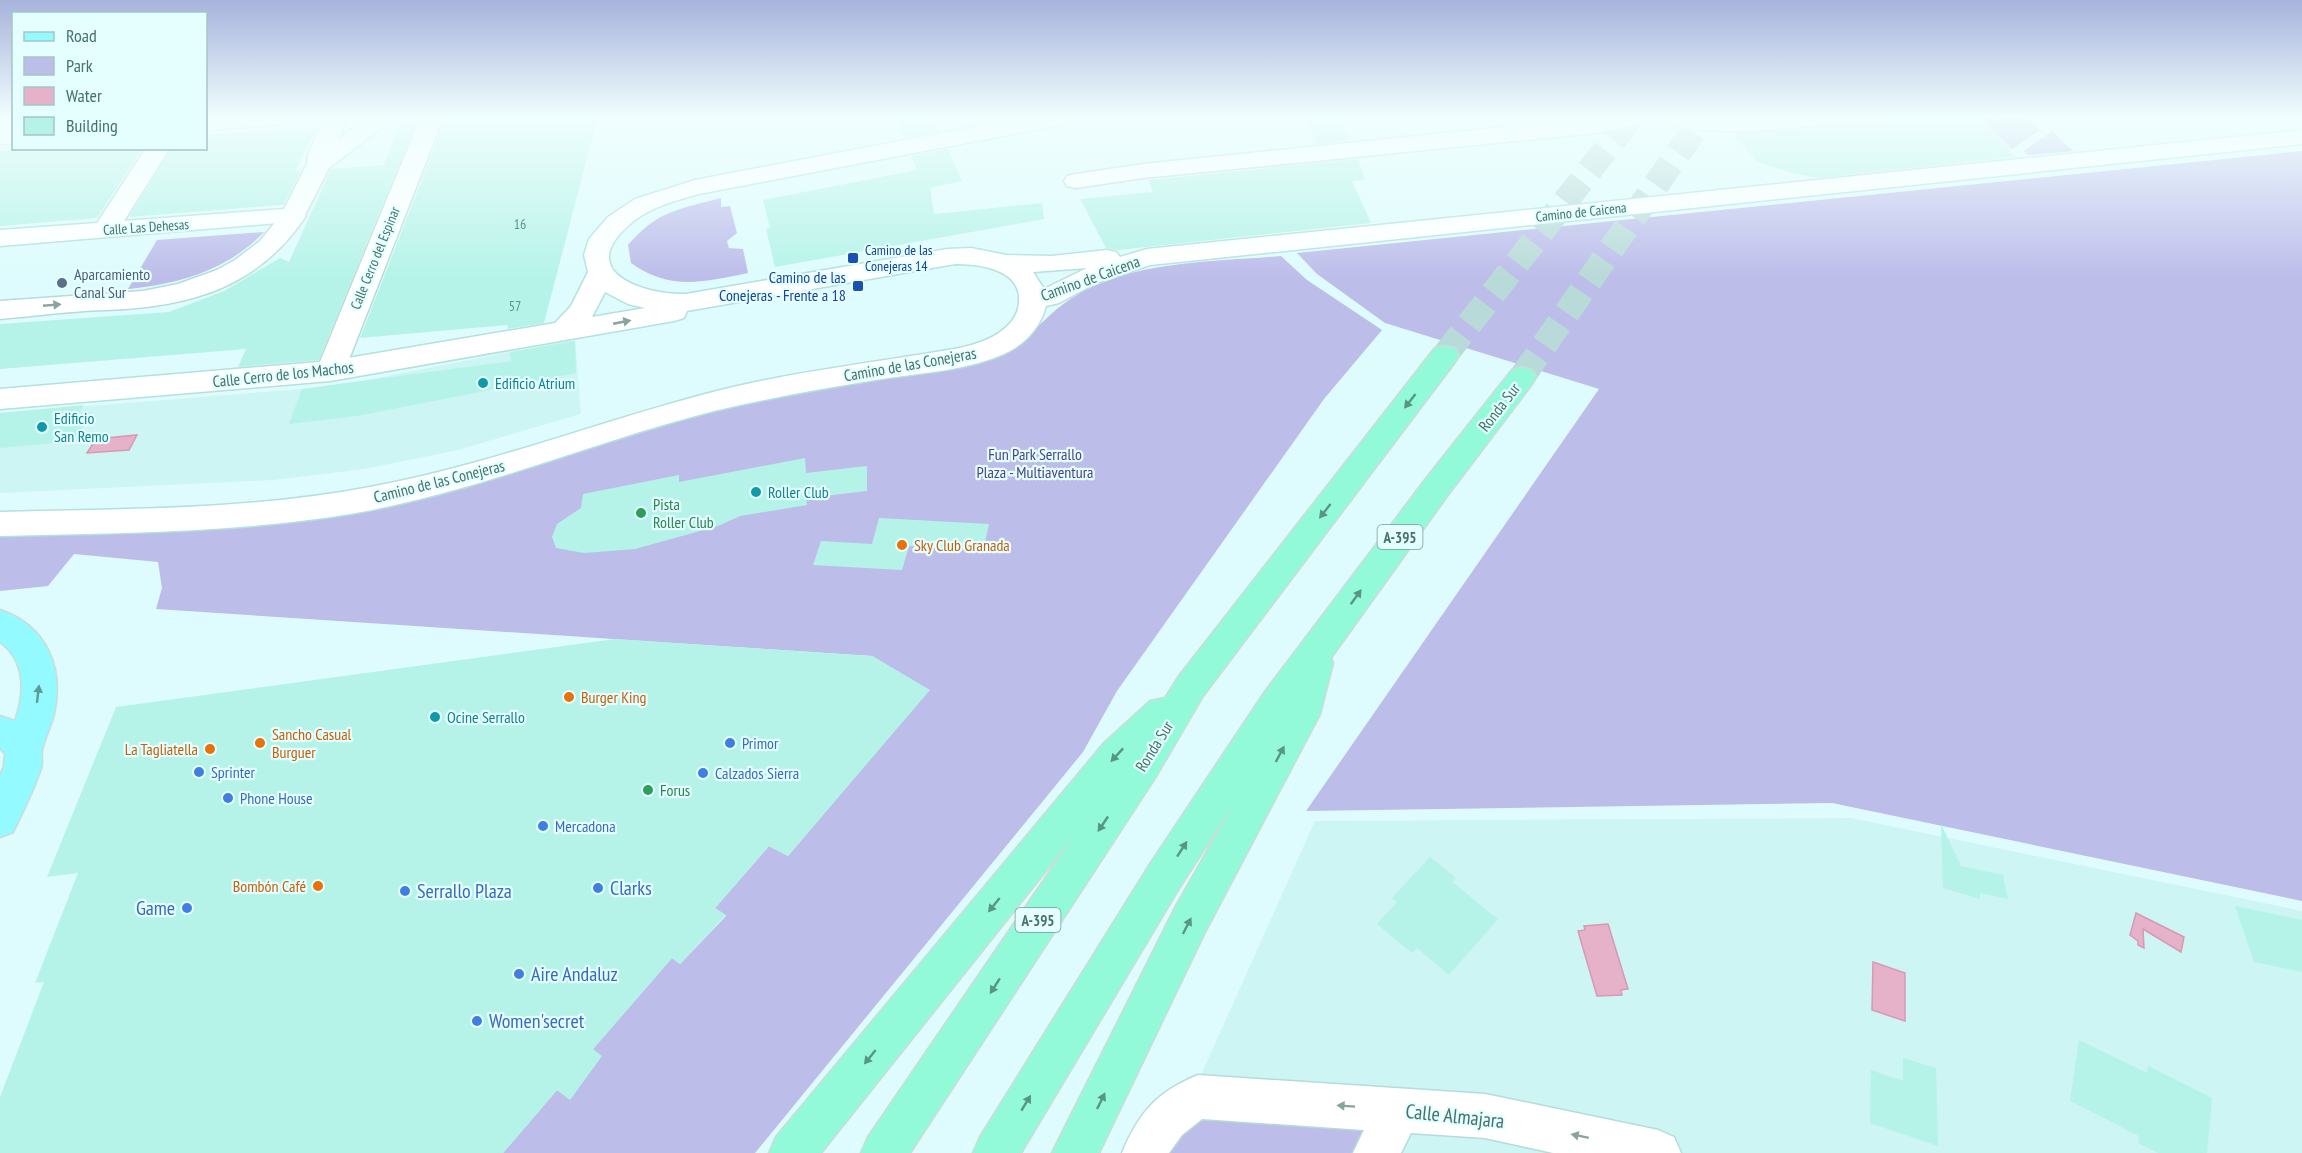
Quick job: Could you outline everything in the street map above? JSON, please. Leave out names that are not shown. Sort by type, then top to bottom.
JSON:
[{"type":"highway","name":"Ronda Sur","points":[[884,1153],[1142,767],[1191,686],[1445,355]]},
{"type":"highway","name":"Ronda Sur","points":[[996,1153],[1164,877],[1277,704],[1439,484],[1522,377]]},
{"type":"highway","points":[[1075,1153],[1190,920],[1302,714],[1322,644]]},
{"type":"highway","points":[[792,1153],[1117,754],[1191,686]]},
{"type":"main road","points":[[0,624],[20,638],[33,654],[40,678],[36,712],[12,741],[23,766],[17,785],[0,820]]},
{"type":"street","points":[[105,230],[144,170]]},
{"type":"street","points":[[0,310],[105,301],[118,302],[173,294],[233,272],[257,257],[276,240],[293,216],[316,170]]},
{"type":"street","name":"Calle Cerro del Espinar","points":[[334,362],[411,170]]},
{"type":"street","points":[[564,331],[584,310],[600,273],[597,253],[604,236],[624,216],[659,197],[777,170]]},
{"type":"street","points":[[1076,181],[1149,170]]},
{"type":"street","name":"Camino de Caicena","points":[[1020,280],[1071,268],[1147,257],[1986,170]]},
{"type":"street","name":"Calle Las Dehesas","points":[[0,238],[293,216]]},
{"type":"street","points":[[600,273],[611,285],[635,298],[659,303],[697,301],[947,256],[974,256],[1020,280]]},
{"type":"street","name":"Camino de Caicena","points":[[1020,280],[1049,297],[1071,268]]},
{"type":"street","name":"Camino de las Conejeras","points":[[0,524],[142,520],[288,510],[389,495],[498,467],[656,417],[758,391],[977,353],[1006,341],[1020,330],[1032,312],[1020,280]]},
{"type":"street","name":"Calle Cerro de los Machos","points":[[0,399],[330,371],[674,312],[697,301]]},
{"type":"street","name":"Calle Almajara","points":[[1144,1153],[1155,1132],[1174,1110],[1198,1097],[1485,1116],[1658,1153]]},
{"type":"street","points":[[1376,1153],[1400,1110]]},
{"type":"shaded area","points":[[575,341],[581,414],[454,451],[364,469],[273,480],[0,493],[0,413],[302,389],[367,380]]},
{"type":"shaded area","points":[[1851,818],[2302,911],[2302,1153],[1166,1153],[1315,821]]},
{"type":"green space","points":[[2117,170],[2302,170],[2302,901],[1832,803],[1306,811],[1599,389],[1385,323],[1317,274],[1297,253]]},
{"type":"green space","points":[[721,198],[721,207],[730,206],[737,233],[727,241],[729,248],[743,249],[748,273],[702,281],[674,281],[645,272],[631,263],[628,245],[649,225],[670,213]]},
{"type":"green space","points":[[264,232],[235,256],[202,273],[166,283],[128,289],[157,240]]},
{"type":"green space","name":"Fun Park Serrallo Plaza - Multiaventura","points":[[1281,256],[1307,280],[1382,330],[1324,399],[1117,691],[1083,752],[755,1153],[503,1153],[557,1090],[570,1099],[593,1049],[672,958],[680,964],[726,916],[715,908],[769,846],[788,856],[929,690],[872,656],[156,609],[162,588],[158,562],[74,554],[48,586],[0,591],[0,533],[237,523],[778,396],[1017,346],[1064,303],[1095,286],[1120,276],[1173,265]]},
{"type":"green space","points":[[1205,1114],[1377,1120],[1358,1153],[1168,1153],[1175,1139]]},
{"type":"water","points":[[137,435],[129,450],[87,453],[96,439]]},
{"type":"water","points":[[2136,913],[2184,937],[2181,952],[2143,929],[2144,948],[2138,945],[2138,941],[2130,935]]},
{"type":"water","points":[[1608,924],[1628,989],[1621,990],[1622,995],[1597,996],[1578,931],[1585,930],[1584,926]]},
{"type":"water","points":[[1873,962],[1905,973],[1905,1021],[1872,1010]]},
{"type":"building","points":[[0,170],[129,170],[97,218],[0,226]]},
{"type":"building","points":[[158,170],[301,171],[283,205],[129,217]]},
{"type":"building","points":[[331,170],[397,170],[319,360],[238,367],[246,349],[0,369],[0,324],[169,312],[224,291],[280,258],[289,262]]},
{"type":"building","points":[[426,170],[584,170],[544,323],[508,329],[507,325],[360,338]]},
{"type":"building","points":[[917,170],[957,170],[962,181],[930,188],[934,214],[1042,203],[1044,219],[775,267],[766,229],[770,228],[763,200]]},
{"type":"building","points":[[1250,170],[1362,170],[1365,180],[1352,181],[1371,223],[1118,250],[1106,248],[1080,199],[1153,192],[1149,180]]},
{"type":"building","points":[[1782,170],[1895,170],[1819,178]]},
{"type":"building","name":"Edificio Atrium","points":[[575,341],[576,373],[357,416],[289,424],[302,389],[511,361],[510,352]]},
{"type":"building","name":"Edificio San Remo","points":[[84,405],[79,413],[92,412],[75,441],[0,448],[0,413]]},
{"type":"building","points":[[805,458],[806,473],[867,466],[867,491],[806,498],[807,505],[740,516],[718,526],[635,549],[584,553],[556,548],[552,537],[557,524],[581,508],[583,494],[679,475],[679,482]]},
{"type":"building","name":"Sky Club Granada","points":[[879,518],[989,524],[983,551],[909,546],[902,570],[813,565],[821,541],[872,544]]},
{"type":"building","name":"Serrallo Plaza","points":[[615,639],[872,656],[930,690],[788,856],[769,846],[715,908],[726,915],[680,964],[672,958],[593,1049],[602,1056],[570,1100],[557,1090],[503,1153],[0,1153],[0,1097],[44,982],[35,983],[78,873],[47,877],[116,707]]},
{"type":"building","points":[[1941,824],[1961,866],[2003,875],[2008,899],[1980,893],[1980,899],[1943,888]]},
{"type":"building","points":[[1430,857],[1456,878],[1452,882],[1498,919],[1449,975],[1417,948],[1412,953],[1377,924],[1397,902],[1392,898]]},
{"type":"building","points":[[2235,906],[2302,920],[2302,972],[2254,962]]},
{"type":"building","points":[[2079,1040],[2147,1073],[2148,1066],[2212,1098],[2207,1153],[2158,1153],[2138,1143],[2139,1136],[2070,1101]]},
{"type":"building","points":[[1903,1058],[1936,1068],[1938,1146],[1870,1123],[1871,1070],[1903,1081]]},
{"type":"tunnel","points":[[1445,355],[1590,170]]},
{"type":"tunnel","points":[[1522,377],[1666,170]]},
{"type":"place","name":"Camino de las Conejeras 14","points":[[853,258]]},
{"type":"place","name":"Aparcamiento Canal Sur","points":[[62,283]]},
{"type":"place","name":"Camino de las Conejeras - Frente a 18","points":[[858,286]]},
{"type":"place","name":"Edificio Atrium","points":[[483,383]]},
{"type":"place","name":"Edificio San Remo","points":[[42,427]]},
{"type":"place","name":"Roller Club","points":[[756,492]]},
{"type":"place","name":"Pista Roller Club","points":[[641,513]]},
{"type":"place","name":"Sky Club Granada","points":[[902,545]]},
{"type":"place","name":"Burger King","points":[[569,697]]},
{"type":"place","name":"Ocine Serrallo","points":[[435,717]]},
{"type":"place","name":"Sancho Casual Burguer","points":[[260,743]]},
{"type":"place","name":"Primor","points":[[730,743]]},
{"type":"place","name":"La Tagliatella","points":[[210,749]]},
{"type":"place","name":"Sprinter","points":[[199,772]]},
{"type":"place","name":"Calzados Sierra","points":[[703,773]]},
{"type":"place","name":"Forus","points":[[648,790]]},
{"type":"place","name":"Phone House","points":[[228,798]]},
{"type":"place","name":"Mercadona","points":[[543,826]]},
{"type":"place","name":"Bombón Café","points":[[318,886]]},
{"type":"place","name":"Clarks","points":[[598,888]]},
{"type":"place","name":"Serrallo Plaza","points":[[405,891]]},
{"type":"place","name":"Game","points":[[187,908]]},
{"type":"place","name":"Aire Andaluz","points":[[519,974]]},
{"type":"place","name":"Women'secret","points":[[477,1021]]}]
